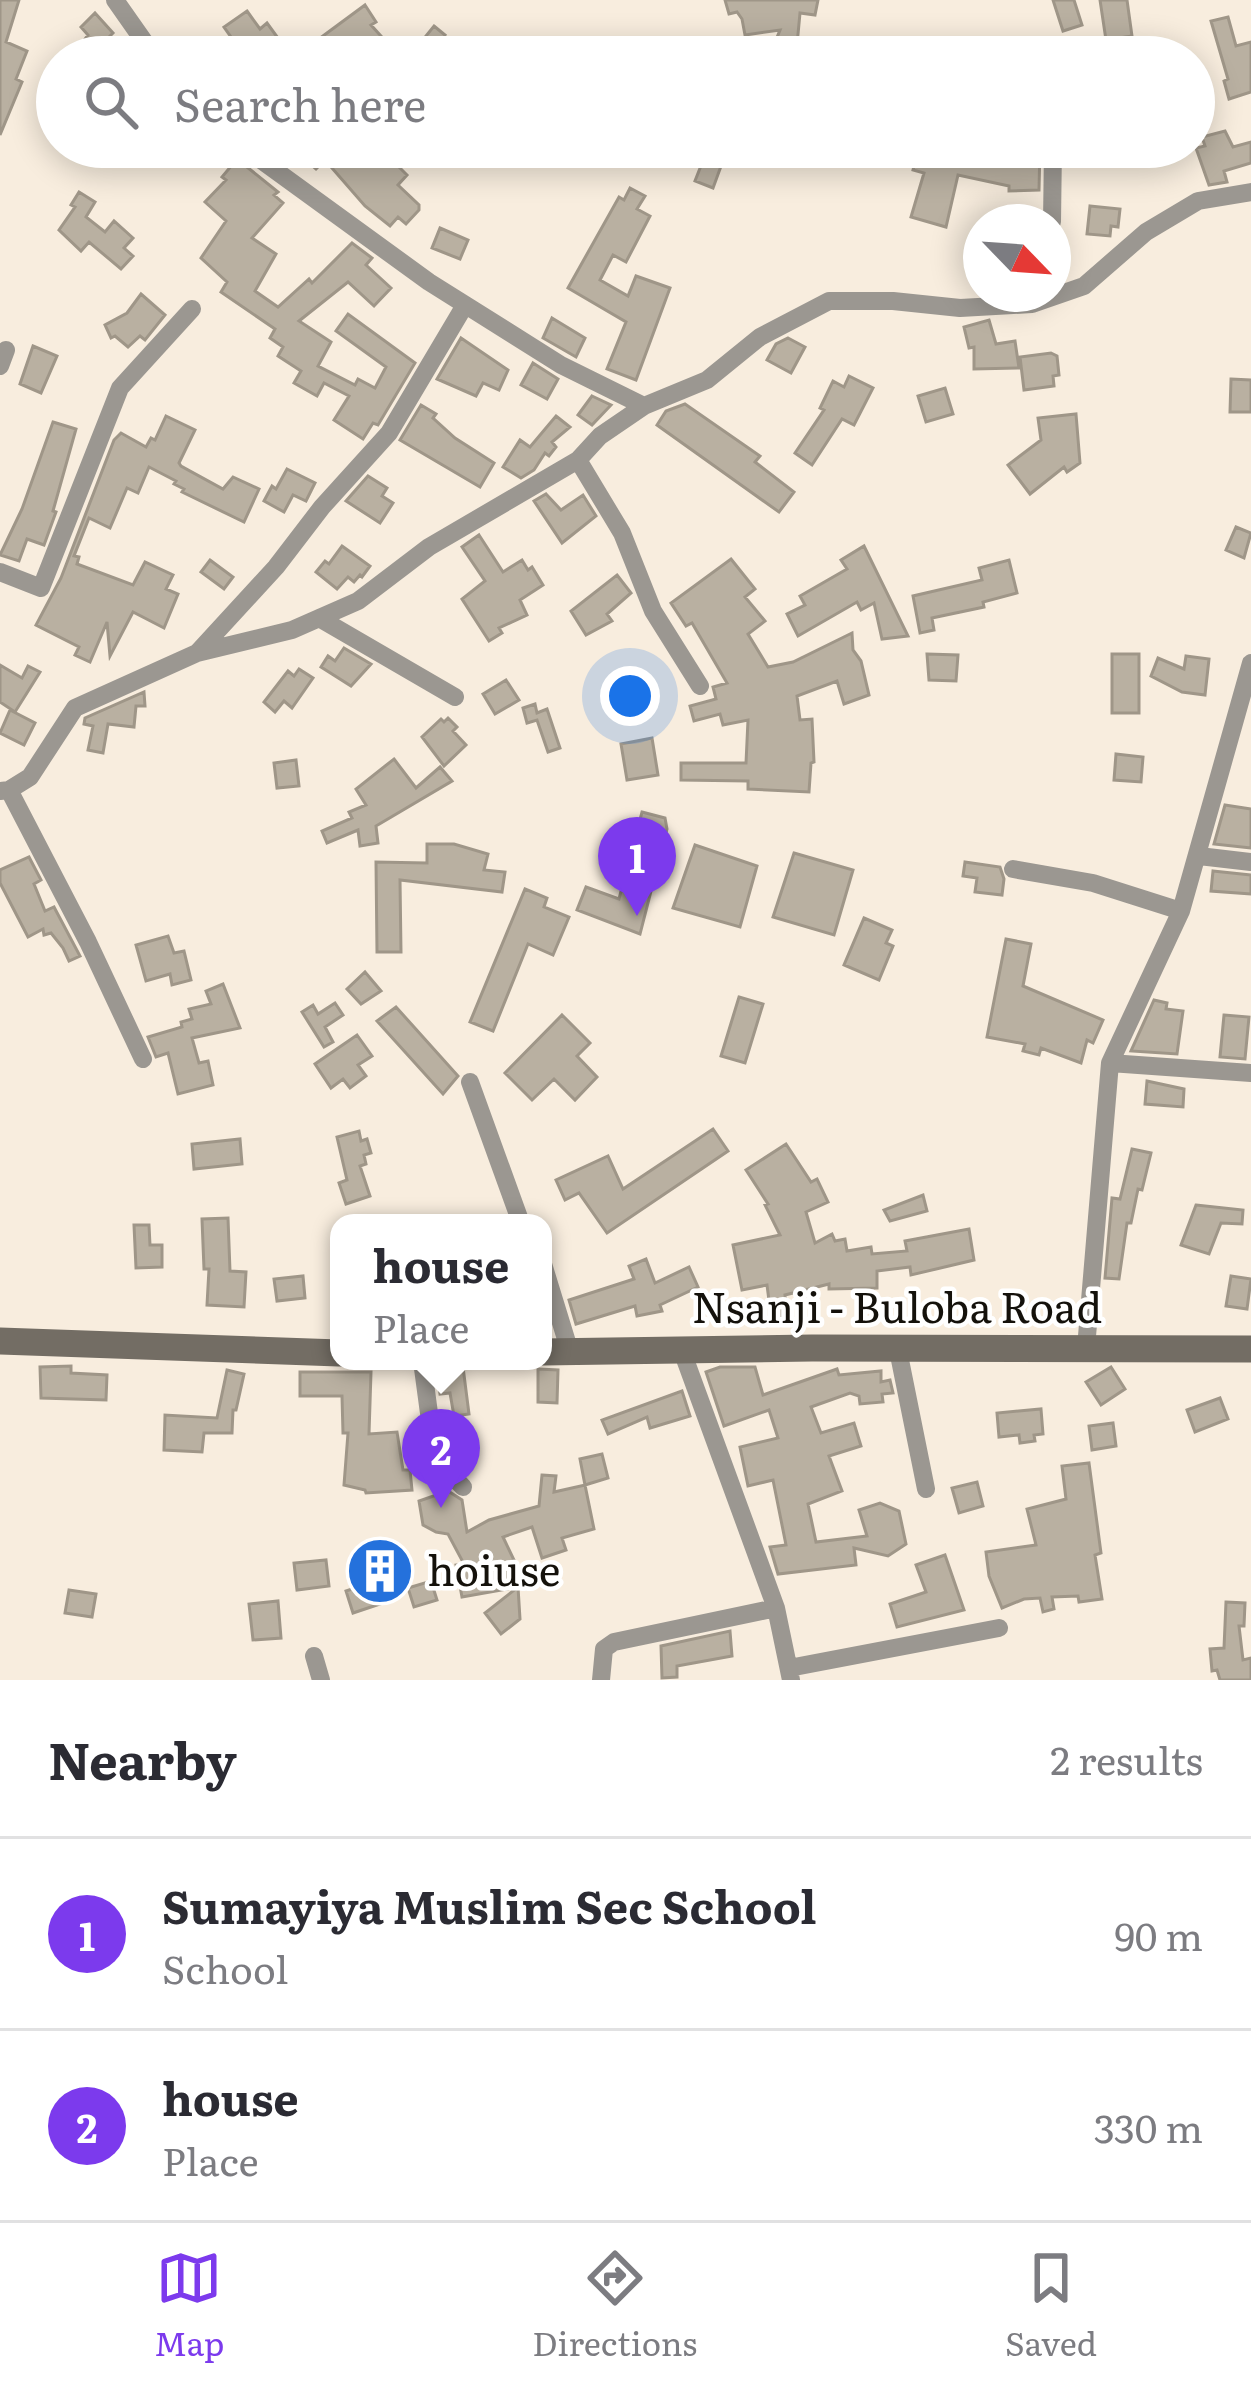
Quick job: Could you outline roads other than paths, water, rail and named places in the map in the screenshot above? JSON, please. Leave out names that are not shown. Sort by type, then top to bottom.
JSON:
[{"type":"main road","points":[[0,1341],[330,1353]]},
{"type":"main road","name":"Nsanji - Buloba Road","points":[[557,1352],[1250,1351]]},
{"type":"street","points":[[115,0],[140,36]]},
{"type":"street","points":[[272,168],[465,305],[561,365],[644,406]]},
{"type":"street","points":[[1052,204],[1053,168]]},
{"type":"street","points":[[1071,290],[1084,286],[1147,232],[1198,201],[1251,192]]},
{"type":"street","points":[[143,1059],[88,942],[5,790],[30,777],[75,709],[197,653],[292,630],[358,601],[429,548],[578,460],[600,436],[644,406],[707,380],[760,337],[830,301],[963,308]]},
{"type":"street","points":[[197,653],[389,433],[465,305]]},
{"type":"street","points":[[0,572],[41,588],[120,388],[192,309]]},
{"type":"street","points":[[578,460],[622,533],[653,611],[700,686]]},
{"type":"street","points":[[319,618],[455,697]]},
{"type":"street","points":[[1086,1348],[1110,1063],[1181,911],[1251,665]]},
{"type":"street","points":[[1199,856],[1251,862]]},
{"type":"street","points":[[1013,869],[1093,883],[1181,911]]},
{"type":"street","points":[[1110,1063],[1251,1073]]},
{"type":"street","points":[[470,1082],[517,1214]]},
{"type":"street","points":[[552,1321],[557,1352]]},
{"type":"street","points":[[898,1350],[926,1489]]},
{"type":"street","points":[[682,1351],[776,1608],[790,1674],[999,1628]]},
{"type":"street","points":[[423,1370],[435,1458],[463,1487]]},
{"type":"street","points":[[601,1680],[604,1649],[614,1642],[776,1608]]},
{"type":"street","points":[[314,1656],[320,1680]]},
{"type":"place","name":"Sumayiya Muslim Sec School","points":[[637,916]]},
{"type":"place","name":"house","points":[[441,1508]]},
{"type":"place","name":"hoiuse","points":[[380,1571]]}]
